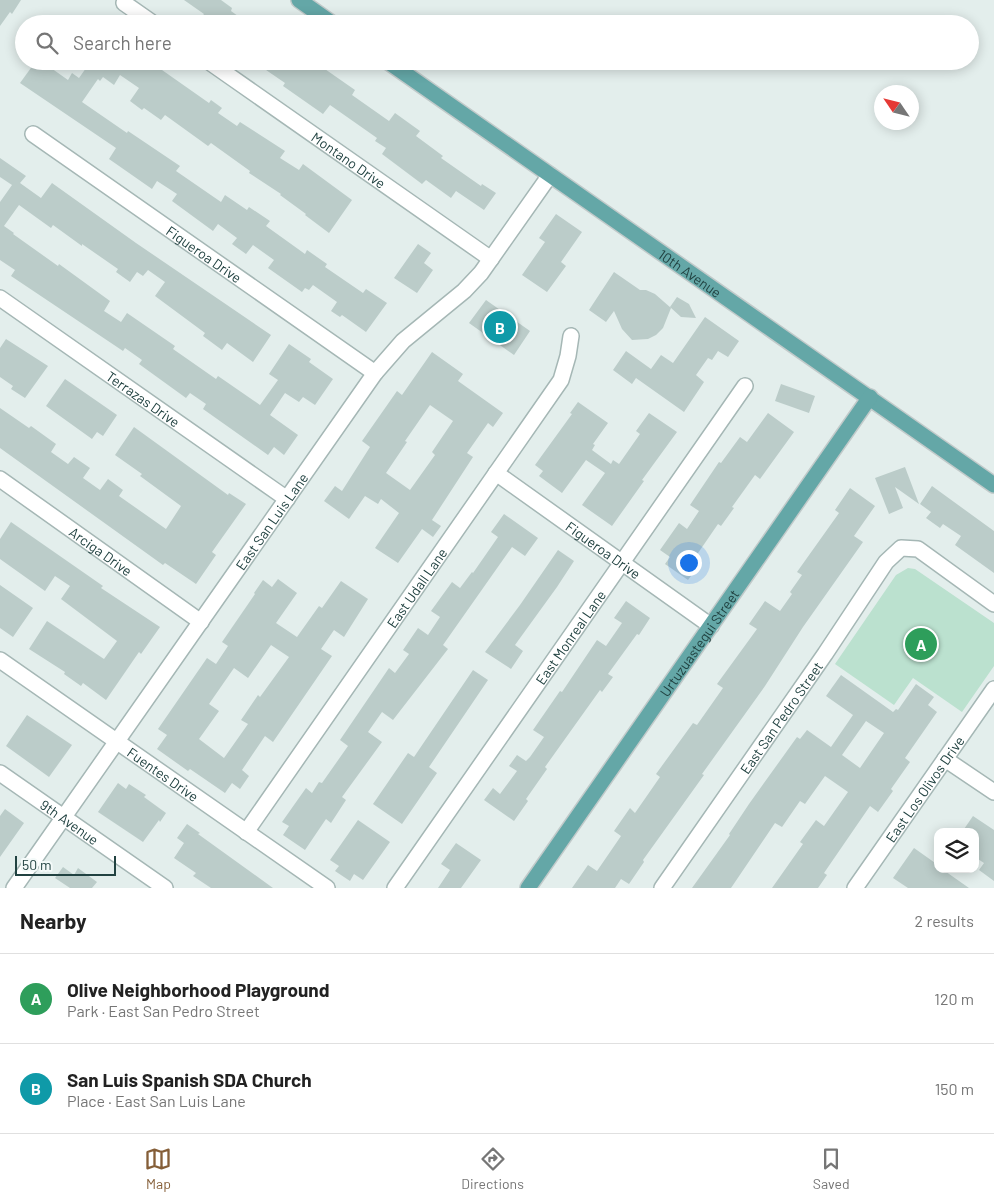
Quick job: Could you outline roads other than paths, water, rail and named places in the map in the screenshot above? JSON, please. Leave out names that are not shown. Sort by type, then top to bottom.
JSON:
[{"type":"main road","points":[[299,0],[320,15]]},
{"type":"main road","name":"10th Avenue","points":[[400,70],[994,485]]},
{"type":"main road","name":"Urtuzuastegui Street","points":[[528,888],[870,397]]},
{"type":"street","points":[[124,3],[141,15]]},
{"type":"street","name":"Montano Drive","points":[[221,70],[491,259]]},
{"type":"street","name":"Figueroa Drive","points":[[33,134],[375,373]]},
{"type":"street","name":"East San Luis Lane","points":[[14,888],[375,373],[403,341],[464,291],[481,274],[550,175]]},
{"type":"street","name":"Terrazas Drive","points":[[0,298],[287,500]]},
{"type":"street","name":"East Udall Lane","points":[[246,832],[561,380],[568,356],[571,336]]},
{"type":"street","name":"East Monreal Lane","points":[[395,888],[745,386]]},
{"type":"street","name":"Figueroa Drive","points":[[496,473],[711,626]]},
{"type":"street","name":"Arciga Drive","points":[[0,479],[201,622]]},
{"type":"street","name":"East San Pedro Street","points":[[662,888],[825,654],[886,562],[901,548],[918,549],[994,604]]},
{"type":"street","name":"Fuentes Drive","points":[[0,660],[327,888]]},
{"type":"street","name":"East Los Olivos Drive","points":[[857,887],[994,689]]},
{"type":"street","points":[[945,759],[994,792]]},
{"type":"street","name":"9th Avenue","points":[[0,773],[164,888]]},
{"type":"place","name":"San Luis Spanish SDA Church","points":[[500,327]]},
{"type":"place","name":"Olive Neighborhood Playground","points":[[921,644]]}]
